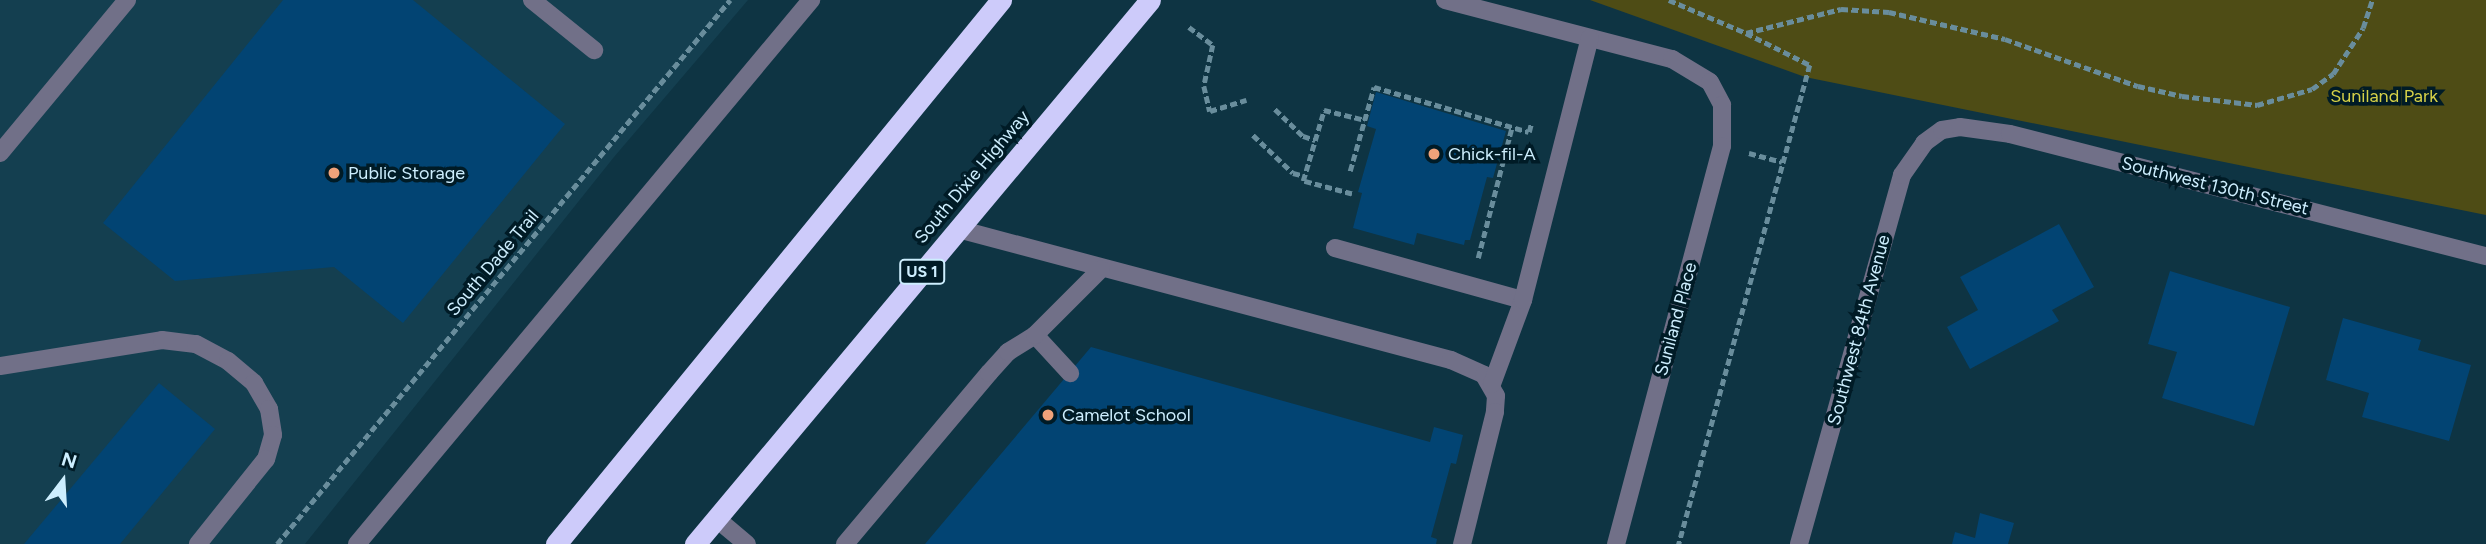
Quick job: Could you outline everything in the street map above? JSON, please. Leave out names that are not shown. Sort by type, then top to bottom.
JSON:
[{"type":"highway","points":[[556,544],[1001,0]]},
{"type":"highway","name":"South Dixie Highway","points":[[695,544],[1150,0]]},
{"type":"street","points":[[0,153],[127,0]]},
{"type":"street","points":[[532,0],[594,50]]},
{"type":"street","points":[[357,544],[811,0]]},
{"type":"street","points":[[1445,0],[1590,38],[1523,300],[1492,384]]},
{"type":"street","name":"Suniland Place","points":[[1590,38],[1684,64],[1710,82],[1718,93],[1724,124],[1722,146],[1615,544]]},
{"type":"street","name":"Southwest 130th Street","points":[[1942,130],[1960,127],[2010,134],[2486,256]]},
{"type":"street","name":"Southwest 84th Avenue","points":[[1800,544],[1902,175],[1924,143],[1942,130]]},
{"type":"street","points":[[958,229],[1451,360],[1475,369],[1492,384],[1496,396],[1493,426],[1462,544]]},
{"type":"street","points":[[1335,248],[1523,300]]},
{"type":"street","points":[[845,544],[989,373],[1009,352],[1035,335],[1101,269]]},
{"type":"street","points":[[1035,335],[1070,373]]},
{"type":"street","points":[[0,366],[162,340],[196,344],[228,361],[254,383],[270,409],[273,435],[266,459],[198,544]]},
{"type":"street","points":[[717,519],[747,544]]},
{"type":"path","name":"South Dade Trail","points":[[277,544],[730,0]]},
{"type":"path","points":[[1669,0],[1746,33],[1810,65],[1679,544]]},
{"type":"path","points":[[1746,33],[1840,9],[1889,12],[2006,39],[2089,66],[2138,86],[2182,96],[2257,105],[2312,89],[2333,74],[2363,28],[2372,0]]},
{"type":"path","points":[[1189,27],[1213,45],[1204,86],[1210,111],[1246,100]]},
{"type":"path","points":[[1350,171],[1374,87],[1528,132],[1531,124]]},
{"type":"path","points":[[1275,108],[1303,136],[1315,140]]},
{"type":"path","points":[[1352,194],[1303,181],[1324,110],[1365,120]]},
{"type":"path","points":[[1480,264],[1477,255],[1512,127]]},
{"type":"path","points":[[1253,135],[1293,173],[1305,176]]},
{"type":"path","points":[[1744,152],[1782,162]]},
{"type":"shaded area","points":[[0,0],[748,0],[614,157],[305,544],[0,544]]},
{"type":"green space","name":"Suniland Park","points":[[1590,0],[2486,0],[2486,215],[1805,77]]},
{"type":"building","name":"Public Storage","points":[[283,0],[413,0],[565,124],[403,323],[334,267],[175,281],[103,223]]},
{"type":"building","name":"Chick-fil-A","points":[[1376,92],[1506,131],[1493,178],[1487,177],[1470,240],[1465,240],[1464,245],[1417,233],[1414,245],[1353,228],[1362,193],[1358,192],[1376,129],[1367,126]]},
{"type":"building","points":[[2059,224],[2094,287],[2052,310],[2059,321],[1970,369],[1947,327],[1978,310],[1960,277]]},
{"type":"building","points":[[2170,271],[2290,307],[2254,426],[2162,398],[2177,352],[2148,344]]},
{"type":"building","points":[[2343,318],[2421,340],[2418,350],[2471,365],[2449,441],[2362,417],[2369,393],[2326,380]]},
{"type":"building","points":[[1091,347],[1430,442],[1434,427],[1463,435],[1456,464],[1451,463],[1431,537],[1437,539],[1436,544],[925,544]]},
{"type":"building","points":[[159,383],[215,429],[120,544],[24,544]]},
{"type":"building","points":[[1980,513],[2014,523],[2008,544],[1952,544],[1955,532],[1975,538]]},
{"type":"place","name":"Chick-fil-A","points":[[1434,154]]},
{"type":"place","name":"Public Storage","points":[[334,173]]},
{"type":"place","name":"Camelot School","points":[[1048,415]]}]
